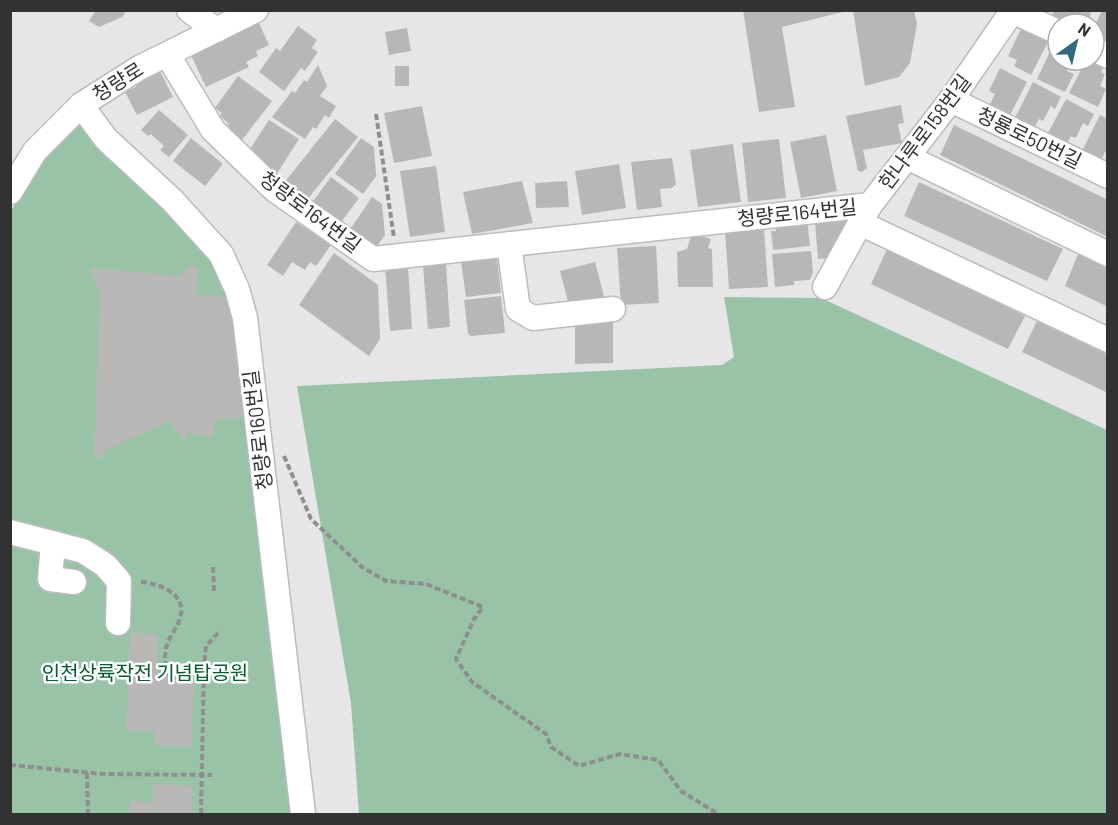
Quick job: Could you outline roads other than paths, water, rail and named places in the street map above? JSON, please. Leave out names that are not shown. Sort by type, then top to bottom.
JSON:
[{"type":"street","points":[[189,10],[216,30]]},
{"type":"street","name":"청량로","points":[[10,192],[35,151],[81,105],[139,68],[256,10]]},
{"type":"street","points":[[1013,11],[1046,26]]},
{"type":"street","name":"한나루로158번길","points":[[825,287],[865,214],[951,100],[1013,11]]},
{"type":"street","name":"청량로164번길","points":[[167,54],[213,130],[275,190],[373,259],[509,244],[865,214]]},
{"type":"street","name":"청룡로50번길","points":[[951,100],[1107,176]]},
{"type":"street","name":"청량로160번길","points":[[81,105],[106,139],[171,200],[221,254],[237,289],[245,318],[303,814]]},
{"type":"street","points":[[907,157],[1107,255]]},
{"type":"street","points":[[865,214],[1107,340]]},
{"type":"street","points":[[509,244],[518,309],[524,314],[533,318],[613,309]]},
{"type":"street","points":[[10,532],[83,551],[105,565],[119,581],[118,623]]},
{"type":"street","points":[[53,543],[50,579],[74,582]]},
{"type":"park label","name":"인천상륙작전 기념탑공원","points":[[145,673]]}]
